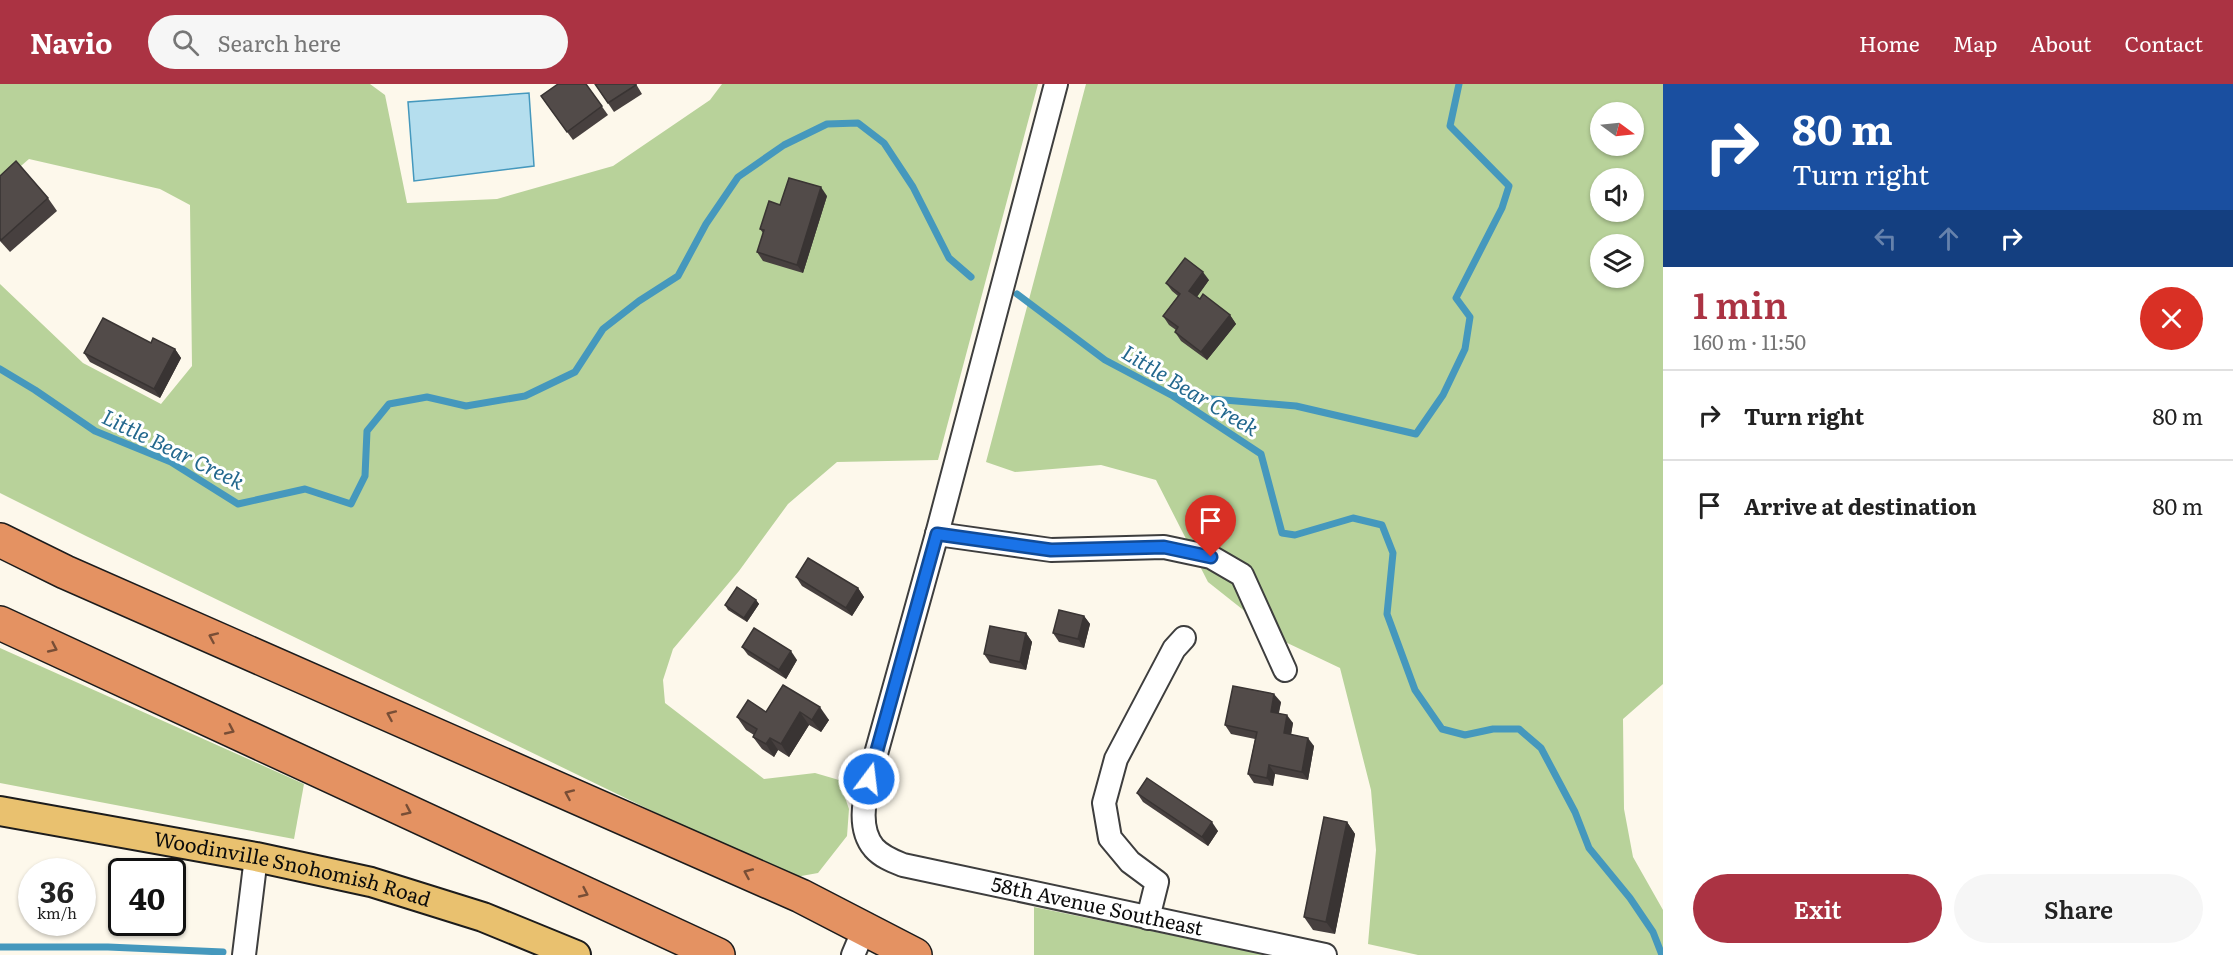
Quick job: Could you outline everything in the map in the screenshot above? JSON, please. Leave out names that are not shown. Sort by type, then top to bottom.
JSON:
[{"type":"highway","points":[[0,540],[65,572],[801,896],[859,942],[915,955]]},
{"type":"highway","points":[[0,623],[718,955]]},
{"type":"main road","name":"Woodinville Snohomish Road","points":[[0,811],[256,857],[371,882],[483,917],[576,955]]},
{"type":"street","points":[[1056,84],[937,534],[1051,550],[1164,547],[1211,557],[1242,575],[1285,670]]},
{"type":"street","name":"58th Avenue Southeast","points":[[937,534],[864,802],[865,826],[873,847],[883,856],[903,865],[1326,955]]},
{"type":"street","points":[[1148,918],[1156,882],[1130,862],[1110,838],[1104,803],[1116,759],[1174,649],[1184,638]]},
{"type":"street","points":[[244,955],[256,857]]},
{"type":"green space","points":[[0,84],[370,84],[385,95],[407,203],[497,199],[613,166],[710,100],[722,84],[1038,84],[938,460],[837,462],[788,504],[739,571],[673,649],[663,680],[665,703],[764,779],[815,773],[839,780],[849,809],[847,836],[818,873],[790,878],[0,493],[0,284],[83,363],[161,404],[192,366],[190,205],[160,189],[29,159],[0,184]]},
{"type":"green space","points":[[1086,84],[1663,84],[1663,684],[1623,719],[1624,809],[1633,857],[1663,910],[1663,955],[1418,955],[1368,944],[1376,850],[1371,790],[1340,668],[1281,640],[1208,582],[1156,480],[1101,465],[1015,472],[986,462]]},
{"type":"green space","points":[[0,648],[304,784],[294,839],[0,783]]},
{"type":"green space","points":[[1034,907],[1269,955],[1034,955]]},
{"type":"water","points":[[529,93],[534,166],[414,181],[408,102]]},
{"type":"building","points":[[558,84],[586,84],[602,106],[567,132],[541,96]]},
{"type":"building","points":[[595,84],[636,84],[636,85],[608,103]]},
{"type":"building","points":[[16,161],[48,198],[1,240],[0,176]]},
{"type":"building","points":[[789,178],[821,187],[797,265],[757,252],[764,230],[760,229],[769,201],[780,205]]},
{"type":"building","points":[[1185,258],[1203,272],[1189,291],[1200,299],[1203,294],[1230,315],[1201,352],[1175,332],[1178,327],[1163,316],[1180,294],[1166,283]]},
{"type":"building","points":[[103,318],[151,343],[153,338],[175,349],[154,389],[84,353]]},
{"type":"building","points":[[808,558],[858,588],[846,608],[796,577]]},
{"type":"building","points":[[737,587],[756,600],[744,618],[725,605]]},
{"type":"building","points":[[1059,610],[1084,616],[1078,639],[1053,633]]},
{"type":"building","points":[[990,626],[1026,633],[1020,662],[984,654]]},
{"type":"building","points":[[754,628],[791,651],[779,670],[742,647]]},
{"type":"building","points":[[783,685],[820,707],[812,720],[800,712],[781,744],[770,738],[766,744],[753,737],[757,729],[737,717],[748,700],[766,712]]},
{"type":"building","points":[[1233,686],[1274,694],[1271,712],[1287,715],[1284,733],[1308,738],[1302,772],[1269,765],[1267,778],[1248,774],[1257,732],[1225,725]]},
{"type":"building","points":[[1147,778],[1212,822],[1202,837],[1137,793]]},
{"type":"building","points":[[1324,817],[1347,822],[1326,922],[1304,917]]},
{"type":"waterway","points":[[1176,396],[1296,406],[1416,434],[1443,395],[1465,349],[1470,317],[1456,298],[1502,208],[1509,186],[1450,126],[1459,84]]},
{"type":"waterway","name":"Little Bear Creek","points":[[0,369],[95,431],[171,462],[238,504],[305,489],[351,504],[365,476],[367,431],[389,404],[427,397],[466,406],[525,396],[575,372],[603,329],[639,301],[678,276],[706,224],[738,177],[784,145],[827,124],[858,123],[884,143],[913,187],[949,258],[971,277]]},
{"type":"waterway","name":"Little Bear Creek","points":[[1017,294],[1105,360],[1173,396],[1261,454],[1282,533],[1295,535],[1353,518],[1382,525],[1393,553],[1387,614],[1415,690],[1442,729],[1465,735],[1493,729],[1519,729],[1541,748],[1575,812],[1589,848],[1630,898],[1653,932],[1662,955]]},
{"type":"waterway","points":[[0,947],[108,947],[223,952]]},
{"type":"route","points":[[869,779],[937,534],[1051,550],[1164,547],[1211,557]]}]
